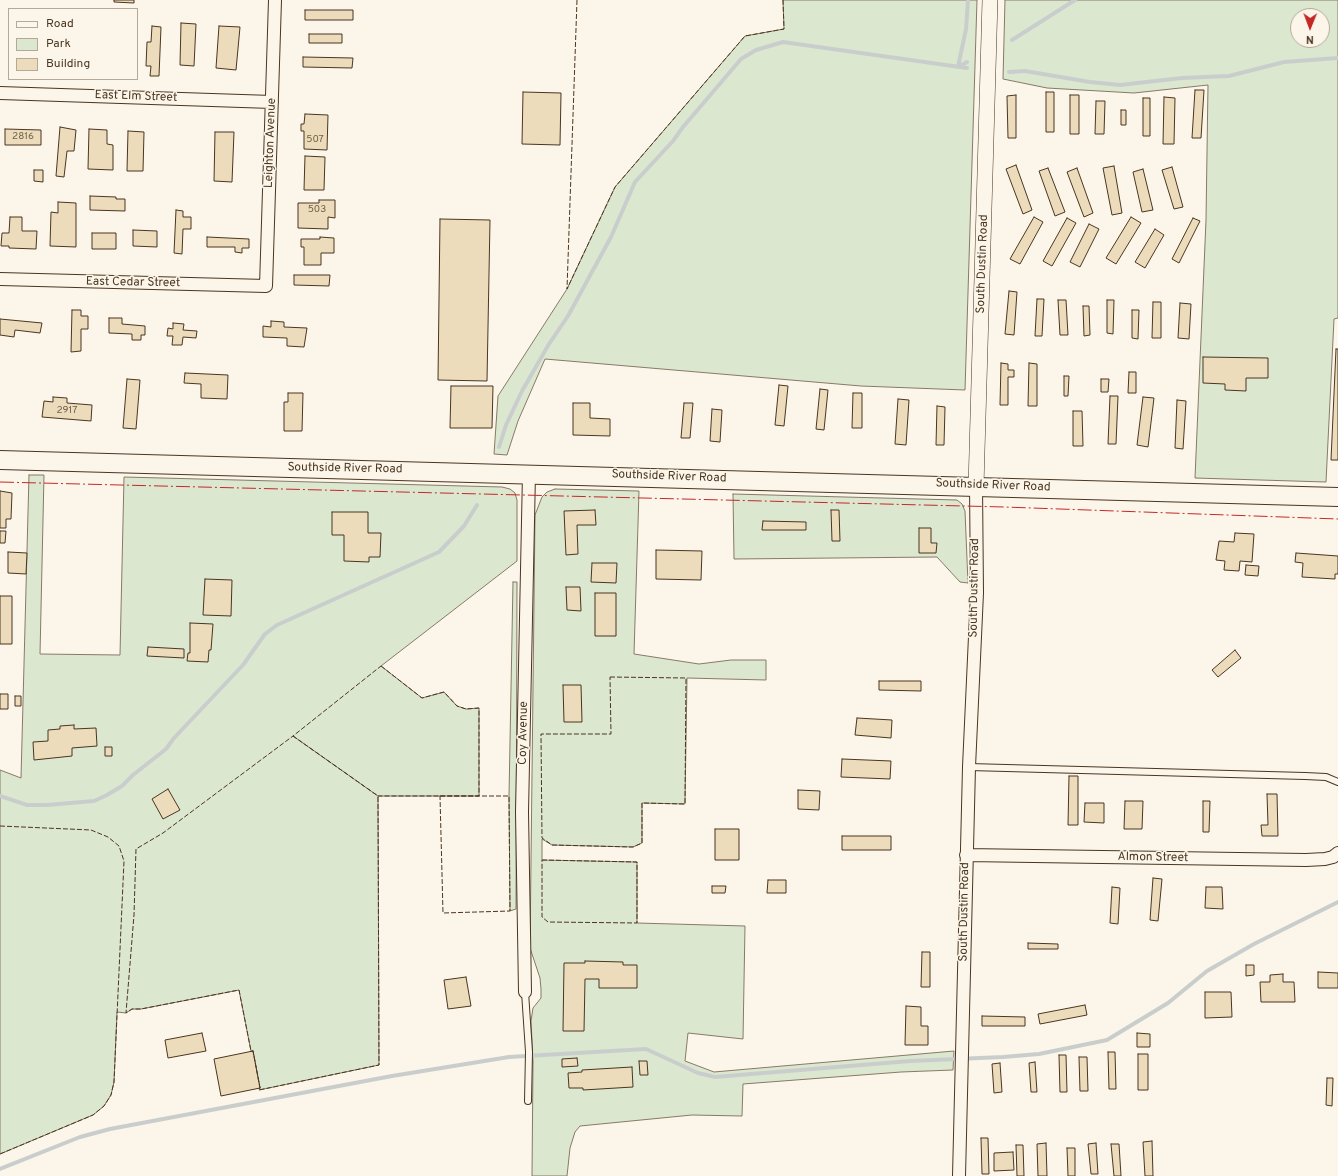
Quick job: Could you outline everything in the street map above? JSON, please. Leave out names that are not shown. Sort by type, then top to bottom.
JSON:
[{"type":"main road","name":"Southside River Road","points":[[0,460],[529,473],[1338,497]]},
{"type":"street","name":"Leighton Avenue","points":[[266,286],[275,0]]},
{"type":"street","name":"South Dustin Road","points":[[958,1176],[966,855],[977,593],[976,486],[990,0]]},
{"type":"street","name":"East Elm Street","points":[[0,93],[272,102]]},
{"type":"street","name":"East Cedar Street","points":[[0,280],[266,286]]},
{"type":"street","name":"Coy Avenue","points":[[525,992],[522,812],[529,473]]},
{"type":"street","name":"Almon Street","points":[[966,855],[1306,860],[1325,859],[1333,857],[1338,853]]},
{"type":"lane","points":[[969,767],[1305,776],[1326,777],[1338,782]]},
{"type":"lane","points":[[525,992],[529,1052],[528,1101]]},
{"type":"green space","points":[[783,0],[977,0],[965,390],[861,386],[545,359],[518,421],[507,455],[494,454],[498,396],[567,289],[615,187],[745,36],[784,29]]},
{"type":"green space","points":[[1005,0],[1338,0],[1338,318],[1334,319],[1326,482],[1195,478],[1206,220],[1208,85],[1134,93],[1047,88],[1003,79]]},
{"type":"green space","points":[[29,475],[44,475],[40,654],[120,655],[124,477],[502,487],[510,489],[515,493],[517,500],[517,561],[381,666],[422,698],[444,692],[457,706],[466,709],[479,708],[479,796],[378,796],[379,1065],[259,1090],[260,1088],[253,1051],[251,1051],[239,990],[141,1009],[132,1009],[126,1013],[117,1012],[114,1082],[111,1095],[104,1106],[93,1115],[0,1154],[0,770],[21,778]]},
{"type":"green space","points":[[555,489],[639,491],[634,654],[699,664],[731,660],[766,660],[766,680],[687,678],[685,804],[642,803],[642,843],[633,847],[552,845],[542,839],[542,860],[637,862],[637,923],[745,926],[743,1039],[688,1033],[685,1061],[714,1072],[954,1051],[953,1070],[901,1072],[743,1084],[742,1116],[692,1115],[580,1126],[575,1132],[570,1148],[567,1176],[532,1176],[533,1061],[531,1021],[533,1008],[541,998],[540,978],[530,948],[535,515],[542,497],[547,492]]},
{"type":"green space","points":[[733,494],[957,500],[962,504],[965,511],[968,583],[960,582],[937,557],[734,559]]},
{"type":"green space","points":[[513,582],[517,582],[516,909],[510,911],[509,796]]},
{"type":"building","points":[[114,0],[134,0],[134,3],[114,2]]},
{"type":"building","points":[[305,10],[353,10],[353,20],[305,20]]},
{"type":"building","points":[[181,23],[196,24],[194,66],[180,65]]},
{"type":"building","points":[[152,26],[161,27],[159,76],[150,76],[151,66],[146,66],[147,42],[151,42]]},
{"type":"building","points":[[219,26],[240,27],[236,70],[216,68]]},
{"type":"building","points":[[309,34],[342,34],[342,43],[309,43]]},
{"type":"building","points":[[303,57],[353,58],[352,68],[303,67]]},
{"type":"building","points":[[1195,90],[1204,90],[1201,138],[1192,138]]},
{"type":"building","points":[[523,92],[561,93],[560,145],[522,144]]},
{"type":"building","points":[[1046,92],[1054,92],[1054,132],[1046,132]]},
{"type":"building","points":[[1016,95],[1016,138],[1008,138],[1007,96]]},
{"type":"building","points":[[1070,95],[1079,95],[1079,134],[1070,134]]},
{"type":"building","points":[[1164,97],[1175,98],[1174,144],[1163,144]]},
{"type":"building","points":[[1143,98],[1150,98],[1150,136],[1143,136]]},
{"type":"building","points":[[1096,101],[1105,101],[1104,134],[1095,134]]},
{"type":"building","points":[[1121,110],[1126,110],[1126,125],[1121,125]]},
{"type":"building","points":[[305,114],[328,115],[327,150],[304,149],[304,131],[301,131],[301,124],[304,124]]},
{"type":"building","points":[[60,127],[76,130],[74,151],[67,151],[64,177],[56,176]]},
{"type":"building","points":[[5,129],[41,130],[41,145],[5,145]]},
{"type":"building","points":[[89,129],[107,130],[107,144],[113,145],[113,170],[88,169]]},
{"type":"building","points":[[128,131],[144,132],[143,171],[127,171]]},
{"type":"building","points":[[215,132],[234,132],[232,182],[214,181]]},
{"type":"building","points":[[305,156],[325,157],[324,190],[304,190]]},
{"type":"building","points":[[1016,165],[1032,210],[1023,214],[1006,169]]},
{"type":"building","points":[[1114,166],[1122,213],[1112,215],[1103,168]]},
{"type":"building","points":[[1172,167],[1183,207],[1174,209],[1162,170]]},
{"type":"building","points":[[1048,168],[1065,212],[1055,216],[1039,171]]},
{"type":"building","points":[[1077,168],[1093,213],[1084,217],[1067,172]]},
{"type":"building","points":[[1143,169],[1153,210],[1142,212],[1133,172]]},
{"type":"building","points":[[34,170],[43,170],[43,182],[34,181]]},
{"type":"building","points":[[90,196],[116,197],[116,199],[125,199],[125,211],[90,210]]},
{"type":"building","points":[[319,200],[335,200],[335,218],[328,217],[328,229],[298,228],[298,203],[319,203]]},
{"type":"building","points":[[58,202],[76,203],[76,247],[50,246],[51,212],[58,213]]},
{"type":"building","points":[[176,210],[183,211],[183,217],[191,217],[191,229],[183,229],[182,254],[174,253]]},
{"type":"building","points":[[10,217],[22,217],[22,231],[37,231],[36,249],[9,248],[9,246],[1,246],[2,233],[9,233]]},
{"type":"building","points":[[1034,217],[1043,222],[1020,264],[1010,259]]},
{"type":"building","points":[[1131,217],[1141,223],[1116,264],[1106,258]]},
{"type":"building","points":[[1067,218],[1076,223],[1052,266],[1043,261]]},
{"type":"building","points":[[1193,218],[1200,221],[1179,263],[1172,259]]},
{"type":"building","points":[[440,219],[490,220],[487,381],[438,380]]},
{"type":"building","points":[[1089,224],[1099,229],[1080,267],[1070,262]]},
{"type":"building","points":[[1155,229],[1164,235],[1145,268],[1135,262]]},
{"type":"building","points":[[133,230],[157,231],[157,247],[133,246]]},
{"type":"building","points":[[92,233],[116,233],[116,249],[92,249]]},
{"type":"building","points":[[207,237],[249,239],[249,248],[242,248],[242,253],[235,252],[235,247],[207,247]]},
{"type":"building","points":[[320,237],[334,238],[334,253],[321,253],[321,265],[304,265],[304,247],[301,247],[301,239],[320,239]]},
{"type":"building","points":[[294,275],[330,275],[329,286],[294,285]]},
{"type":"building","points":[[1009,291],[1017,292],[1014,335],[1005,334]]},
{"type":"building","points":[[1037,299],[1044,299],[1042,336],[1035,336]]},
{"type":"building","points":[[1058,300],[1066,300],[1068,335],[1060,335]]},
{"type":"building","points":[[1107,300],[1114,300],[1113,334],[1107,333]]},
{"type":"building","points":[[1153,302],[1161,302],[1161,338],[1152,338]]},
{"type":"building","points":[[1180,303],[1191,304],[1189,339],[1178,338]]},
{"type":"building","points":[[1083,306],[1089,306],[1090,335],[1084,336]]},
{"type":"building","points":[[72,310],[81,310],[81,316],[88,316],[88,329],[81,329],[81,351],[71,352]]},
{"type":"building","points":[[1132,310],[1139,310],[1138,339],[1132,338]]},
{"type":"building","points":[[109,318],[122,318],[122,324],[145,326],[145,335],[141,335],[141,340],[132,340],[132,334],[109,333]]},
{"type":"building","points":[[0,319],[42,323],[40,333],[15,330],[14,337],[0,335]]},
{"type":"building","points":[[271,321],[284,322],[284,327],[307,328],[304,347],[287,346],[287,338],[263,337],[263,326],[271,327]]},
{"type":"building","points":[[173,323],[184,324],[183,330],[197,331],[196,338],[183,337],[182,345],[172,345],[173,336],[167,336],[168,328],[173,329]]},
{"type":"building","points":[[1336,349],[1338,349],[1338,460],[1331,460]]},
{"type":"building","points":[[1203,357],[1268,358],[1268,378],[1246,378],[1246,391],[1225,390],[1225,384],[1203,383]]},
{"type":"building","points":[[1001,363],[1008,364],[1008,370],[1014,370],[1014,377],[1008,377],[1008,405],[1000,405]]},
{"type":"building","points":[[1029,363],[1037,364],[1037,406],[1028,406]]},
{"type":"building","points":[[1129,372],[1136,372],[1136,393],[1128,393]]},
{"type":"building","points":[[185,373],[228,375],[227,399],[201,398],[201,384],[184,383]]},
{"type":"building","points":[[1064,376],[1069,376],[1068,396],[1064,396]]},
{"type":"building","points":[[127,379],[140,380],[136,429],[123,428]]},
{"type":"building","points":[[1101,379],[1109,379],[1108,392],[1101,392]]},
{"type":"building","points":[[779,385],[788,386],[784,426],[775,425]]},
{"type":"building","points":[[451,386],[493,386],[492,428],[450,428]]},
{"type":"building","points":[[820,389],[828,390],[824,430],[816,429]]},
{"type":"building","points":[[288,393],[303,393],[302,431],[284,431],[284,402],[288,402]]},
{"type":"building","points":[[853,393],[862,393],[862,428],[852,428]]},
{"type":"building","points":[[1110,396],[1118,396],[1116,444],[1108,444]]},
{"type":"building","points":[[53,397],[67,398],[67,403],[92,405],[91,421],[42,417],[44,401],[53,402]]},
{"type":"building","points":[[1143,397],[1154,398],[1148,447],[1137,445]]},
{"type":"building","points":[[898,399],[909,400],[906,445],[895,444]]},
{"type":"building","points":[[1177,400],[1186,401],[1183,449],[1175,448]]},
{"type":"building","points":[[573,403],[590,403],[590,418],[610,419],[610,436],[573,435]]},
{"type":"building","points":[[684,403],[693,403],[690,438],[681,438]]},
{"type":"building","points":[[937,406],[945,407],[944,445],[936,445]]},
{"type":"building","points":[[712,409],[722,410],[720,442],[710,441]]},
{"type":"building","points":[[1073,411],[1082,411],[1083,446],[1073,446]]},
{"type":"building","points":[[0,491],[12,493],[11,519],[6,519],[6,528],[0,528]]},
{"type":"building","points":[[595,510],[596,525],[577,525],[578,554],[566,555],[564,511]]},
{"type":"building","points":[[831,510],[839,510],[840,541],[832,541]]},
{"type":"building","points":[[332,512],[368,512],[368,533],[381,533],[380,557],[369,557],[369,562],[344,561],[344,535],[332,535]]},
{"type":"building","points":[[763,521],[806,522],[806,530],[762,530]]},
{"type":"building","points":[[919,528],[931,528],[931,543],[937,543],[936,553],[919,553]]},
{"type":"building","points":[[0,531],[6,531],[5,543],[0,543]]},
{"type":"building","points":[[1235,533],[1254,534],[1252,562],[1240,561],[1239,571],[1224,570],[1225,561],[1216,560],[1219,541],[1234,542]]},
{"type":"building","points":[[656,550],[702,551],[701,580],[656,579]]},
{"type":"building","points":[[8,552],[27,553],[26,574],[8,573]]},
{"type":"building","points":[[1296,553],[1338,556],[1338,574],[1335,574],[1335,579],[1302,577],[1303,563],[1295,562]]},
{"type":"building","points":[[592,563],[617,563],[616,583],[591,582]]},
{"type":"building","points":[[1246,565],[1259,566],[1258,576],[1245,575]]},
{"type":"building","points":[[205,579],[232,580],[231,616],[203,615]]},
{"type":"building","points":[[566,587],[580,587],[581,611],[567,610]]},
{"type":"building","points":[[595,593],[616,593],[616,636],[595,636]]},
{"type":"building","points":[[0,596],[12,596],[12,644],[0,644]]},
{"type":"building","points":[[190,623],[213,624],[211,650],[209,650],[208,662],[187,661],[188,653],[190,653]]},
{"type":"building","points":[[148,647],[184,649],[184,658],[147,656]]},
{"type":"building","points":[[1235,650],[1241,658],[1218,677],[1212,670]]},
{"type":"building","points":[[879,681],[921,681],[921,691],[879,690]]},
{"type":"building","points":[[563,685],[581,685],[582,722],[564,722]]},
{"type":"building","points":[[0,694],[8,694],[8,709],[0,709]]},
{"type":"building","points":[[15,696],[21,696],[21,706],[15,706]]},
{"type":"building","points":[[857,718],[892,720],[891,738],[855,735]]},
{"type":"building","points":[[74,725],[74,729],[96,728],[97,746],[72,748],[72,756],[34,760],[33,742],[48,741],[48,730],[60,729],[60,726]]},
{"type":"building","points":[[105,747],[112,747],[112,756],[105,756]]},
{"type":"building","points":[[842,759],[891,761],[890,779],[841,777]]},
{"type":"building","points":[[1069,776],[1078,776],[1078,825],[1068,825]]},
{"type":"building","points":[[168,789],[180,810],[163,819],[152,799]]},
{"type":"building","points":[[798,790],[820,791],[819,810],[798,809]]},
{"type":"building","points":[[1267,794],[1277,794],[1278,836],[1262,836],[1261,825],[1268,825]]},
{"type":"building","points":[[1125,801],[1143,801],[1142,829],[1124,829]]},
{"type":"building","points":[[1203,801],[1210,801],[1209,832],[1203,832]]},
{"type":"building","points":[[1085,803],[1104,803],[1104,823],[1084,822]]},
{"type":"building","points":[[715,829],[739,829],[739,860],[715,860]]},
{"type":"building","points":[[842,836],[891,836],[891,850],[842,850]]},
{"type":"building","points":[[1153,878],[1162,879],[1158,921],[1150,920]]},
{"type":"building","points":[[768,880],[786,880],[786,893],[767,893]]},
{"type":"building","points":[[712,886],[726,886],[725,893],[712,893]]},
{"type":"building","points":[[1112,887],[1120,888],[1118,924],[1110,923]]},
{"type":"building","points":[[1206,887],[1222,887],[1223,909],[1205,908]]},
{"type":"building","points":[[1028,943],[1058,944],[1058,949],[1028,949]]},
{"type":"building","points":[[922,952],[930,952],[930,987],[921,987]]},
{"type":"building","points":[[585,961],[623,962],[623,965],[637,965],[637,988],[599,988],[599,979],[585,979],[584,1031],[563,1031],[564,963],[585,963]]},
{"type":"building","points":[[1246,965],[1254,965],[1254,975],[1246,976]]},
{"type":"building","points":[[1318,972],[1338,973],[1338,988],[1318,988]]},
{"type":"building","points":[[1283,974],[1283,982],[1294,982],[1295,1002],[1261,1002],[1260,982],[1270,982],[1270,975]]},
{"type":"building","points":[[466,977],[471,1006],[448,1009],[444,980]]},
{"type":"building","points":[[1205,992],[1231,992],[1232,1017],[1205,1018]]},
{"type":"building","points":[[1085,1005],[1087,1015],[1040,1024],[1038,1014]]},
{"type":"building","points":[[906,1006],[921,1007],[921,1026],[928,1026],[928,1045],[905,1045]]},
{"type":"building","points":[[982,1016],[1025,1017],[1025,1026],[982,1026]]},
{"type":"building","points":[[202,1033],[206,1051],[168,1058],[165,1040]]},
{"type":"building","points":[[1137,1033],[1150,1034],[1150,1047],[1137,1047]]},
{"type":"building","points":[[253,1051],[260,1088],[221,1096],[214,1059]]},
{"type":"building","points":[[1108,1052],[1115,1052],[1116,1089],[1109,1089]]},
{"type":"building","points":[[1138,1054],[1148,1054],[1148,1090],[1138,1090]]},
{"type":"building","points":[[1059,1055],[1066,1055],[1067,1092],[1060,1092]]},
{"type":"building","points":[[1079,1057],[1087,1057],[1088,1091],[1080,1091]]},
{"type":"building","points":[[577,1058],[578,1066],[562,1067],[562,1059]]},
{"type":"building","points":[[639,1061],[647,1061],[648,1075],[640,1075]]},
{"type":"building","points":[[1035,1062],[1037,1092],[1031,1092],[1029,1063]]},
{"type":"building","points":[[1000,1063],[1002,1092],[994,1093],[992,1064]]},
{"type":"building","points":[[632,1067],[633,1087],[583,1090],[583,1088],[569,1088],[568,1073],[582,1072],[582,1070]]},
{"type":"building","points":[[1327,1078],[1333,1078],[1332,1106],[1326,1105]]},
{"type":"building","points":[[981,1138],[988,1138],[989,1174],[982,1174]]},
{"type":"building","points":[[1152,1141],[1153,1176],[1145,1176],[1143,1142]]},
{"type":"building","points":[[1046,1143],[1047,1176],[1038,1176],[1037,1144]]},
{"type":"building","points":[[1096,1143],[1098,1174],[1091,1174],[1088,1144]]},
{"type":"building","points":[[1111,1144],[1119,1144],[1121,1176],[1114,1176]]},
{"type":"building","points":[[1016,1145],[1023,1145],[1024,1176],[1017,1176]]},
{"type":"building","points":[[1067,1148],[1075,1148],[1075,1176],[1068,1176]]},
{"type":"building","points":[[1013,1152],[1014,1170],[994,1171],[994,1153]]},
{"type":"waterway","points":[[958,67],[966,29],[968,0]]},
{"type":"waterway","points":[[1012,40],[1075,0]]},
{"type":"waterway","points":[[499,447],[506,425],[522,391],[549,344],[568,316],[611,237],[635,182],[673,141],[683,127],[741,59],[756,50],[783,42],[967,68]]},
{"type":"waterway","points":[[1009,72],[1025,71],[1090,82],[1120,85],[1182,78],[1229,76],[1284,62],[1338,58]]},
{"type":"waterway","points":[[958,67],[967,62]]},
{"type":"waterway","points":[[0,796],[27,805],[47,805],[94,801],[122,786],[133,775],[166,749],[174,738],[243,665],[265,634],[277,625],[439,552],[464,526],[477,505]]},
{"type":"waterway","points":[[0,1169],[80,1137],[110,1129],[392,1076],[509,1057],[646,1049],[698,1073],[715,1077],[910,1061],[1039,1054],[1107,1040],[1168,1003],[1207,971],[1254,944],[1338,902]]},
{"type":"fence","points":[[577,0],[567,289],[615,187],[745,36],[784,29],[783,0]]},
{"type":"fence","points":[[381,666],[422,698],[444,692],[457,706],[466,709],[479,708],[479,796],[378,796],[293,736],[381,666]]},
{"type":"fence","points":[[610,677],[686,678],[685,804],[642,803],[642,843],[633,847],[552,845],[542,838],[541,734],[611,734],[610,677]]},
{"type":"fence","points":[[293,736],[378,796],[379,1065],[259,1090],[260,1088],[253,1051],[251,1051],[239,990],[141,1009],[132,1009],[126,1013],[134,915],[136,849],[163,833],[293,736]]},
{"type":"fence","points":[[440,796],[509,796],[510,911],[443,913],[440,796]]},
{"type":"fence","points":[[0,826],[91,830],[108,837],[119,846],[124,861],[114,1082],[111,1095],[104,1106],[93,1115],[0,1154]]},
{"type":"fence","points":[[542,860],[637,862],[637,923],[548,922],[542,917],[542,860]]},
{"type":"power","points":[[0,482],[1004,507],[1338,519]]}]
